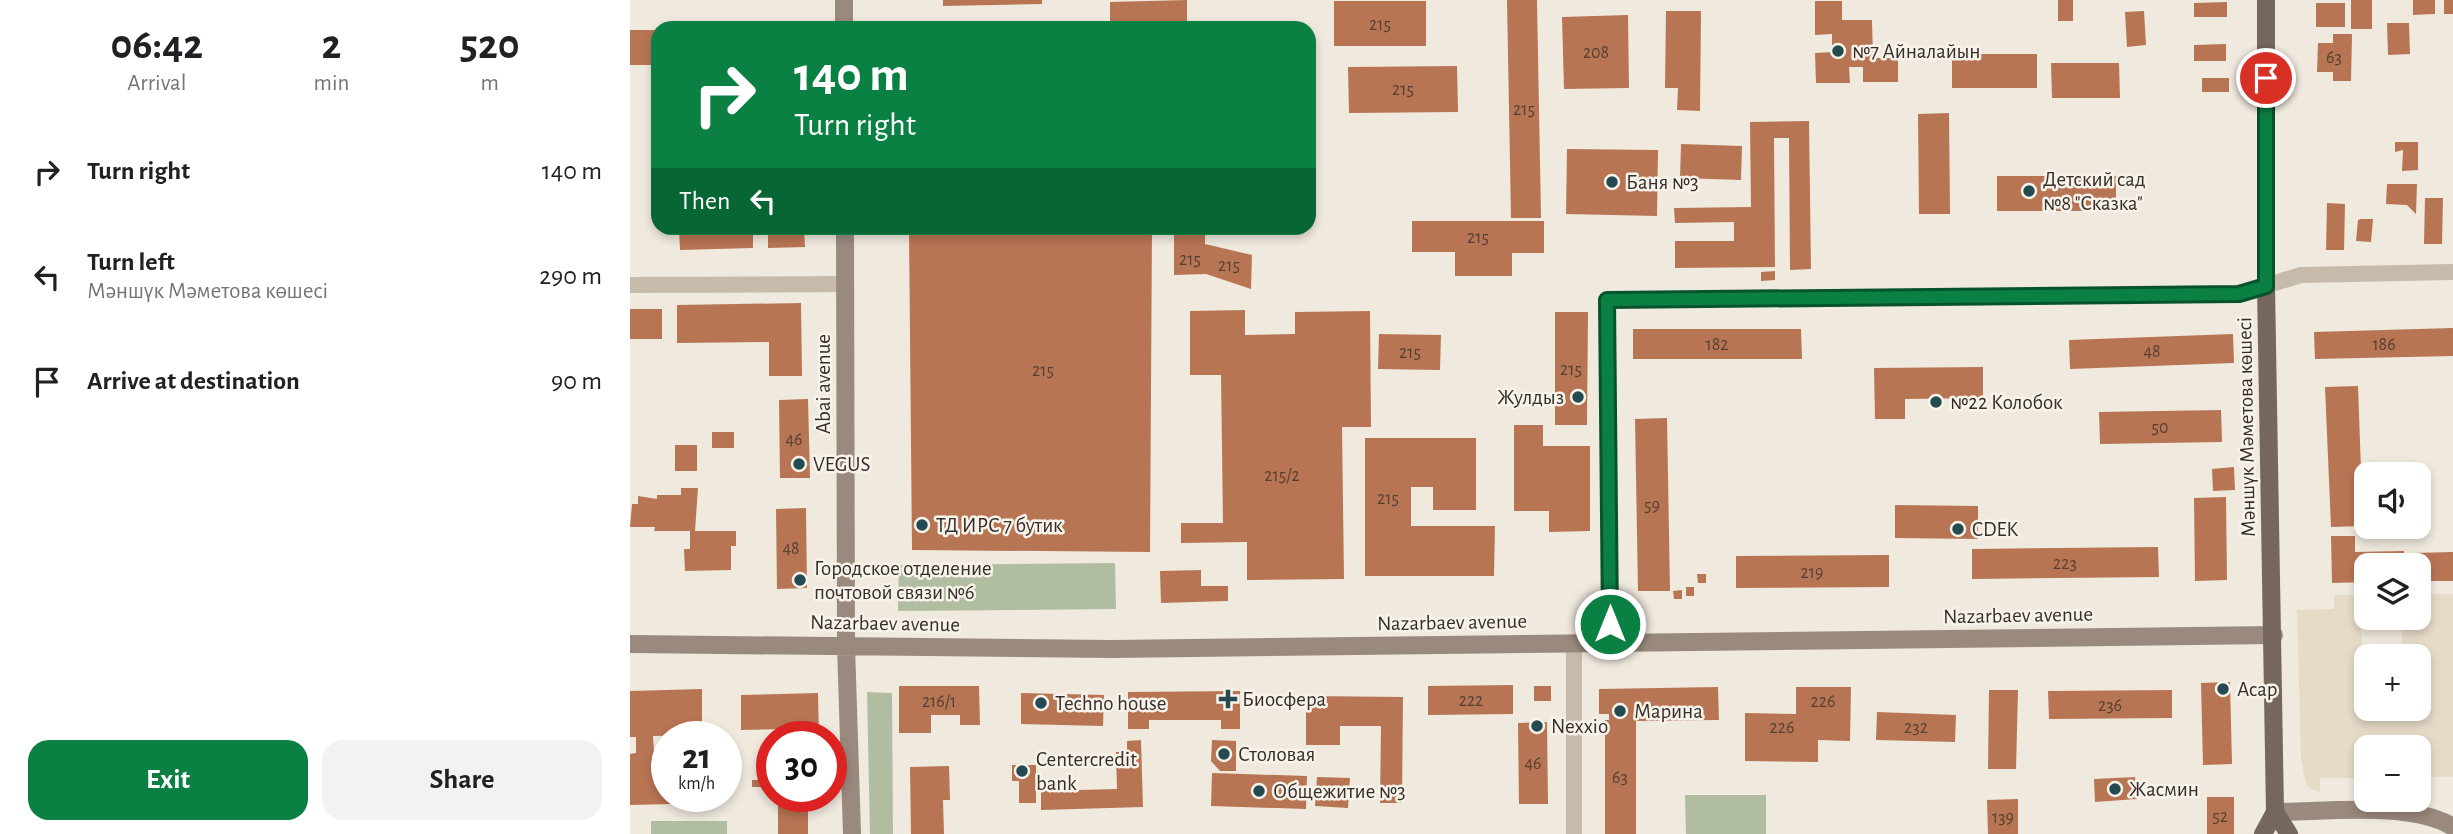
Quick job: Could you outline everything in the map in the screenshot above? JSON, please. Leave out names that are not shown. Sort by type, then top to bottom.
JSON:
[{"type":"main road","points":[[844,0],[844,21]]},
{"type":"main road","name":"Мәншүк Мәметова көшесі","points":[[2263,834],[2275,812],[2266,286],[2266,0]]},
{"type":"main road","name":"Abai avenue","points":[[845,235],[846,645],[852,834]]},
{"type":"main road","name":"Nazarbaev avenue","points":[[630,644],[1112,649],[2274,635]]},
{"type":"main road","points":[[2275,812],[2411,813],[2441,820],[2453,827]]},
{"type":"main road","points":[[2275,812],[2289,834]]},
{"type":"street","points":[[1610,643],[1607,300],[2239,294],[2301,275],[2453,272]]},
{"type":"street","points":[[630,285],[845,284]]},
{"type":"street","points":[[1574,643],[1574,834]]},
{"type":"green space","points":[[1115,563],[1116,609],[898,611],[899,565]]},
{"type":"green space","points":[[867,692],[892,693],[893,834],[870,834]]},
{"type":"green space","points":[[1685,795],[1766,795],[1766,834],[1686,834]]},
{"type":"green space","points":[[651,821],[727,821],[727,834],[651,834]]},
{"type":"shaded area","points":[[2431,594],[2453,594],[2453,777],[2431,777],[2431,735],[2354,735],[2354,778],[2320,778],[2320,792],[2306,784],[2301,759],[2297,610],[2334,609],[2334,595],[2354,595],[2354,630],[2361,630],[2362,644],[2354,644],[2354,721],[2431,721],[2431,644],[2402,644],[2402,630],[2431,630]]},
{"type":"building","points":[[943,0],[1042,0],[1042,4],[943,6]]},
{"type":"building","points":[[1187,0],[1187,21],[1110,21],[1110,2]]},
{"type":"building","points":[[1507,0],[1537,0],[1541,218],[1511,218]]},
{"type":"building","points":[[2058,0],[2073,0],[2073,21],[2058,21]]},
{"type":"building","points":[[2351,0],[2372,0],[2372,29],[2351,29]]},
{"type":"building","points":[[2413,0],[2435,0],[2435,14],[2413,15]]},
{"type":"building","points":[[2444,0],[2453,0],[2453,14],[2444,14]]},
{"type":"building","points":[[1334,1],[1426,1],[1426,46],[1334,46]]},
{"type":"building","points":[[1815,1],[1842,1],[1842,20],[1872,20],[1873,58],[1898,58],[1898,82],[1863,82],[1863,67],[1849,67],[1850,83],[1816,83],[1815,53],[1832,52],[1832,34],[1815,35]]},
{"type":"building","points":[[2227,2],[2227,17],[2194,17],[2194,3]]},
{"type":"building","points":[[2316,3],[2345,3],[2345,27],[2316,27]]},
{"type":"building","points":[[1666,11],[1701,11],[1700,111],[1677,110],[1678,88],[1665,88]]},
{"type":"building","points":[[2144,11],[2146,45],[2127,47],[2125,12]]},
{"type":"building","points":[[1628,15],[1629,88],[1564,89],[1562,17]]},
{"type":"building","points":[[2387,23],[2409,23],[2410,54],[2388,55]]},
{"type":"building","points":[[630,30],[651,30],[651,65],[630,65]]},
{"type":"building","points":[[2333,34],[2352,34],[2351,81],[2333,81],[2333,72],[2317,72],[2318,43],[2333,43]]},
{"type":"building","points":[[2226,44],[2226,61],[2194,61],[2194,45]]},
{"type":"building","points":[[1952,54],[2037,54],[2037,88],[1952,88]]},
{"type":"building","points":[[2051,63],[2119,63],[2120,98],[2052,98]]},
{"type":"building","points":[[1457,66],[1458,112],[1349,113],[1348,67]]},
{"type":"building","points":[[2202,78],[2229,78],[2229,92],[2202,92]]},
{"type":"building","points":[[1949,113],[1950,214],[1919,214],[1918,114]]},
{"type":"building","points":[[1809,121],[1811,269],[1790,270],[1789,138],[1774,138],[1775,267],[1675,268],[1675,241],[1734,241],[1734,222],[1675,223],[1674,208],[1751,207],[1750,122]]},
{"type":"building","points":[[2395,142],[2418,142],[2418,170],[2402,171],[2403,150],[2395,152]]},
{"type":"building","points":[[1681,144],[1742,146],[1741,180],[1680,178]]},
{"type":"building","name":"Баня №3","points":[[1567,149],[1658,150],[1657,216],[1566,214]]},
{"type":"building","points":[[1997,176],[2116,176],[2116,211],[1997,211]]},
{"type":"building","points":[[2387,184],[2417,184],[2416,214],[2407,205],[2386,204]]},
{"type":"building","points":[[2425,198],[2443,198],[2442,244],[2424,244]]},
{"type":"building","points":[[2327,203],[2345,204],[2344,250],[2326,250]]},
{"type":"building","points":[[2373,219],[2371,242],[2356,241],[2358,220]]},
{"type":"building","points":[[1412,221],[1544,221],[1544,253],[1512,253],[1512,276],[1455,276],[1455,252],[1412,252]]},
{"type":"building","points":[[679,235],[753,235],[753,248],[680,250]]},
{"type":"building","points":[[768,235],[804,235],[805,247],[768,248]]},
{"type":"building","points":[[909,235],[1152,235],[1150,552],[912,550]]},
{"type":"building","points":[[1174,235],[1205,235],[1205,244],[1252,255],[1251,289],[1206,274],[1174,275]]},
{"type":"building","points":[[1775,271],[1775,280],[1761,281],[1761,272]]},
{"type":"building","points":[[801,303],[802,376],[769,376],[769,342],[677,343],[677,305]]},
{"type":"building","points":[[630,309],[662,309],[662,339],[630,339]]},
{"type":"building","points":[[1245,310],[1245,335],[1295,334],[1295,312],[1370,311],[1371,427],[1342,427],[1344,579],[1247,580],[1247,542],[1181,543],[1181,523],[1223,523],[1221,375],[1190,375],[1190,311]]},
{"type":"building","points":[[1555,312],[1588,312],[1587,425],[1555,425]]},
{"type":"building","points":[[2453,328],[2453,356],[2315,359],[2314,332]]},
{"type":"building","points":[[1633,329],[1801,329],[1802,359],[1633,359]]},
{"type":"building","points":[[1379,334],[1441,335],[1440,370],[1378,369]]},
{"type":"building","points":[[2233,334],[2234,363],[2070,369],[2069,340]]},
{"type":"building","points":[[1983,367],[1983,398],[1905,399],[1905,419],[1875,419],[1874,368]]},
{"type":"building","points":[[2358,386],[2361,462],[2354,462],[2354,526],[2331,527],[2325,387]]},
{"type":"building","points":[[808,399],[810,478],[780,478],[779,400]]},
{"type":"building","points":[[2221,410],[2222,442],[2100,444],[2099,412]]},
{"type":"building","points":[[1667,418],[1670,591],[1638,591],[1635,419]]},
{"type":"building","points":[[1514,425],[1543,425],[1543,446],[1590,446],[1590,531],[1549,532],[1549,511],[1514,511]]},
{"type":"building","points":[[712,432],[734,432],[734,448],[712,448]]},
{"type":"building","points":[[1365,438],[1476,438],[1476,510],[1433,510],[1433,487],[1411,487],[1411,526],[1495,526],[1494,576],[1365,576]]},
{"type":"building","points":[[675,445],[697,445],[697,471],[675,471]]},
{"type":"building","points":[[2234,467],[2235,490],[2213,491],[2212,469]]},
{"type":"building","points":[[681,488],[698,488],[695,531],[736,531],[736,546],[731,546],[731,570],[685,571],[684,549],[690,549],[690,531],[654,531],[655,527],[630,527],[632,504],[638,504],[638,496],[657,499],[657,495],[681,495]]},
{"type":"building","points":[[2226,497],[2227,580],[2195,581],[2194,498]]},
{"type":"building","points":[[1895,505],[1978,506],[1978,539],[1895,538]]},
{"type":"building","points":[[806,508],[807,588],[777,589],[776,509]]},
{"type":"building","points":[[2331,536],[2354,536],[2355,552],[2404,551],[2354,553],[2354,582],[2332,583]]},
{"type":"building","points":[[2158,547],[2159,577],[1972,579],[1972,549]]},
{"type":"building","points":[[2453,552],[2453,581],[2431,581],[2431,553],[2414,553]]},
{"type":"building","points":[[1889,555],[1889,587],[1736,588],[1736,556]]},
{"type":"building","points":[[1201,570],[1201,586],[1228,586],[1228,601],[1161,603],[1160,571]]},
{"type":"building","points":[[1697,574],[1706,574],[1706,583],[1698,583]]},
{"type":"building","points":[[1686,587],[1694,587],[1694,596],[1686,596]]},
{"type":"building","points":[[1682,590],[1682,599],[1674,599],[1673,591]]},
{"type":"building","points":[[2230,682],[2232,764],[2203,765],[2201,683]]},
{"type":"building","points":[[1513,685],[1513,714],[1428,715],[1428,686]]},
{"type":"building","points":[[899,686],[979,686],[980,725],[960,725],[960,715],[931,715],[931,733],[899,733]]},
{"type":"building","points":[[1534,686],[1551,686],[1551,701],[1534,701]]},
{"type":"building","points":[[1718,687],[1719,720],[1636,721],[1636,834],[1605,834],[1605,720],[1609,720],[1609,714],[1599,714],[1599,689]]},
{"type":"building","points":[[1796,687],[1851,687],[1850,741],[1818,740],[1818,762],[1745,761],[1745,713],[1796,714]]},
{"type":"building","points":[[702,689],[702,721],[651,721],[651,804],[630,805],[630,754],[636,753],[636,737],[630,737],[630,691]]},
{"type":"building","points":[[1989,690],[2018,690],[2016,769],[1988,769]]},
{"type":"building","points":[[2172,690],[2172,718],[2049,719],[2048,691]]},
{"type":"building","points":[[1240,691],[1240,729],[1221,729],[1221,720],[1149,720],[1149,729],[1128,729],[1128,692]]},
{"type":"building","points":[[818,693],[819,721],[756,721],[756,730],[742,730],[741,695]]},
{"type":"building","points":[[1021,693],[1104,695],[1103,726],[1021,724]]},
{"type":"building","points":[[1306,696],[1403,697],[1402,803],[1380,803],[1381,726],[1340,726],[1340,745],[1306,745]]},
{"type":"building","points":[[1877,712],[1956,715],[1955,742],[1876,740]]},
{"type":"building","points":[[1547,722],[1548,804],[1519,804],[1518,723]]},
{"type":"building","points":[[1141,740],[1143,807],[1041,810],[1041,791],[1117,789],[1116,752],[1127,751],[1127,741]]},
{"type":"building","name":"Столовая","points":[[1212,740],[1236,741],[1236,771],[1220,771],[1211,761]]},
{"type":"building","points":[[1012,765],[1036,765],[1036,803],[1019,803],[1019,781],[1012,781]]},
{"type":"building","points":[[949,766],[950,800],[943,800],[944,834],[911,834],[910,767]]},
{"type":"building","name":"Общежитие №3","points":[[1212,773],[1307,776],[1306,809],[1211,806]]},
{"type":"building","points":[[1317,777],[1350,778],[1348,808],[1315,806]]},
{"type":"building","name":"Жасмин","points":[[2135,777],[2137,799],[2095,802],[2094,779]]},
{"type":"building","points":[[2207,797],[2234,797],[2234,834],[2207,834]]},
{"type":"building","points":[[2018,799],[2018,834],[1988,834],[1987,800]]},
{"type":"building","points":[[778,812],[808,812],[808,834],[778,834]]},
{"type":"place","name":"№7 Айналайын","points":[[1838,51]]},
{"type":"place","name":"Баня №3","points":[[1612,182]]},
{"type":"place","name":"Детский сад №8 \"Сказка\"","points":[[2029,191]]},
{"type":"place","name":"Жулдыз","points":[[1578,397]]},
{"type":"place","name":"№22 Колобок","points":[[1936,402]]},
{"type":"place","name":"VEGUS","points":[[799,464]]},
{"type":"place","name":"ТД ИРС 7 бутик","points":[[922,525]]},
{"type":"place","name":"CDEK","points":[[1958,529]]},
{"type":"place","name":"Городское отделение почтовой связи №6","points":[[800,580]]},
{"type":"place","name":"Асар","points":[[2223,689]]},
{"type":"place","name":"Биосфера","points":[[1228,699]]},
{"type":"place","name":"Techno house","points":[[1041,703]]},
{"type":"place","name":"Марина","points":[[1620,711]]},
{"type":"place","name":"Nexxio","points":[[1537,726]]},
{"type":"place","name":"Столовая","points":[[1224,754]]},
{"type":"place","name":"Centercredit bank","points":[[1022,771]]},
{"type":"place","name":"Жасмин","points":[[2115,789]]},
{"type":"place","name":"Общежитие №3","points":[[1259,791]]},
{"type":"route","points":[[1610,624],[1607,300],[2239,294],[2266,286],[2266,78]]}]
